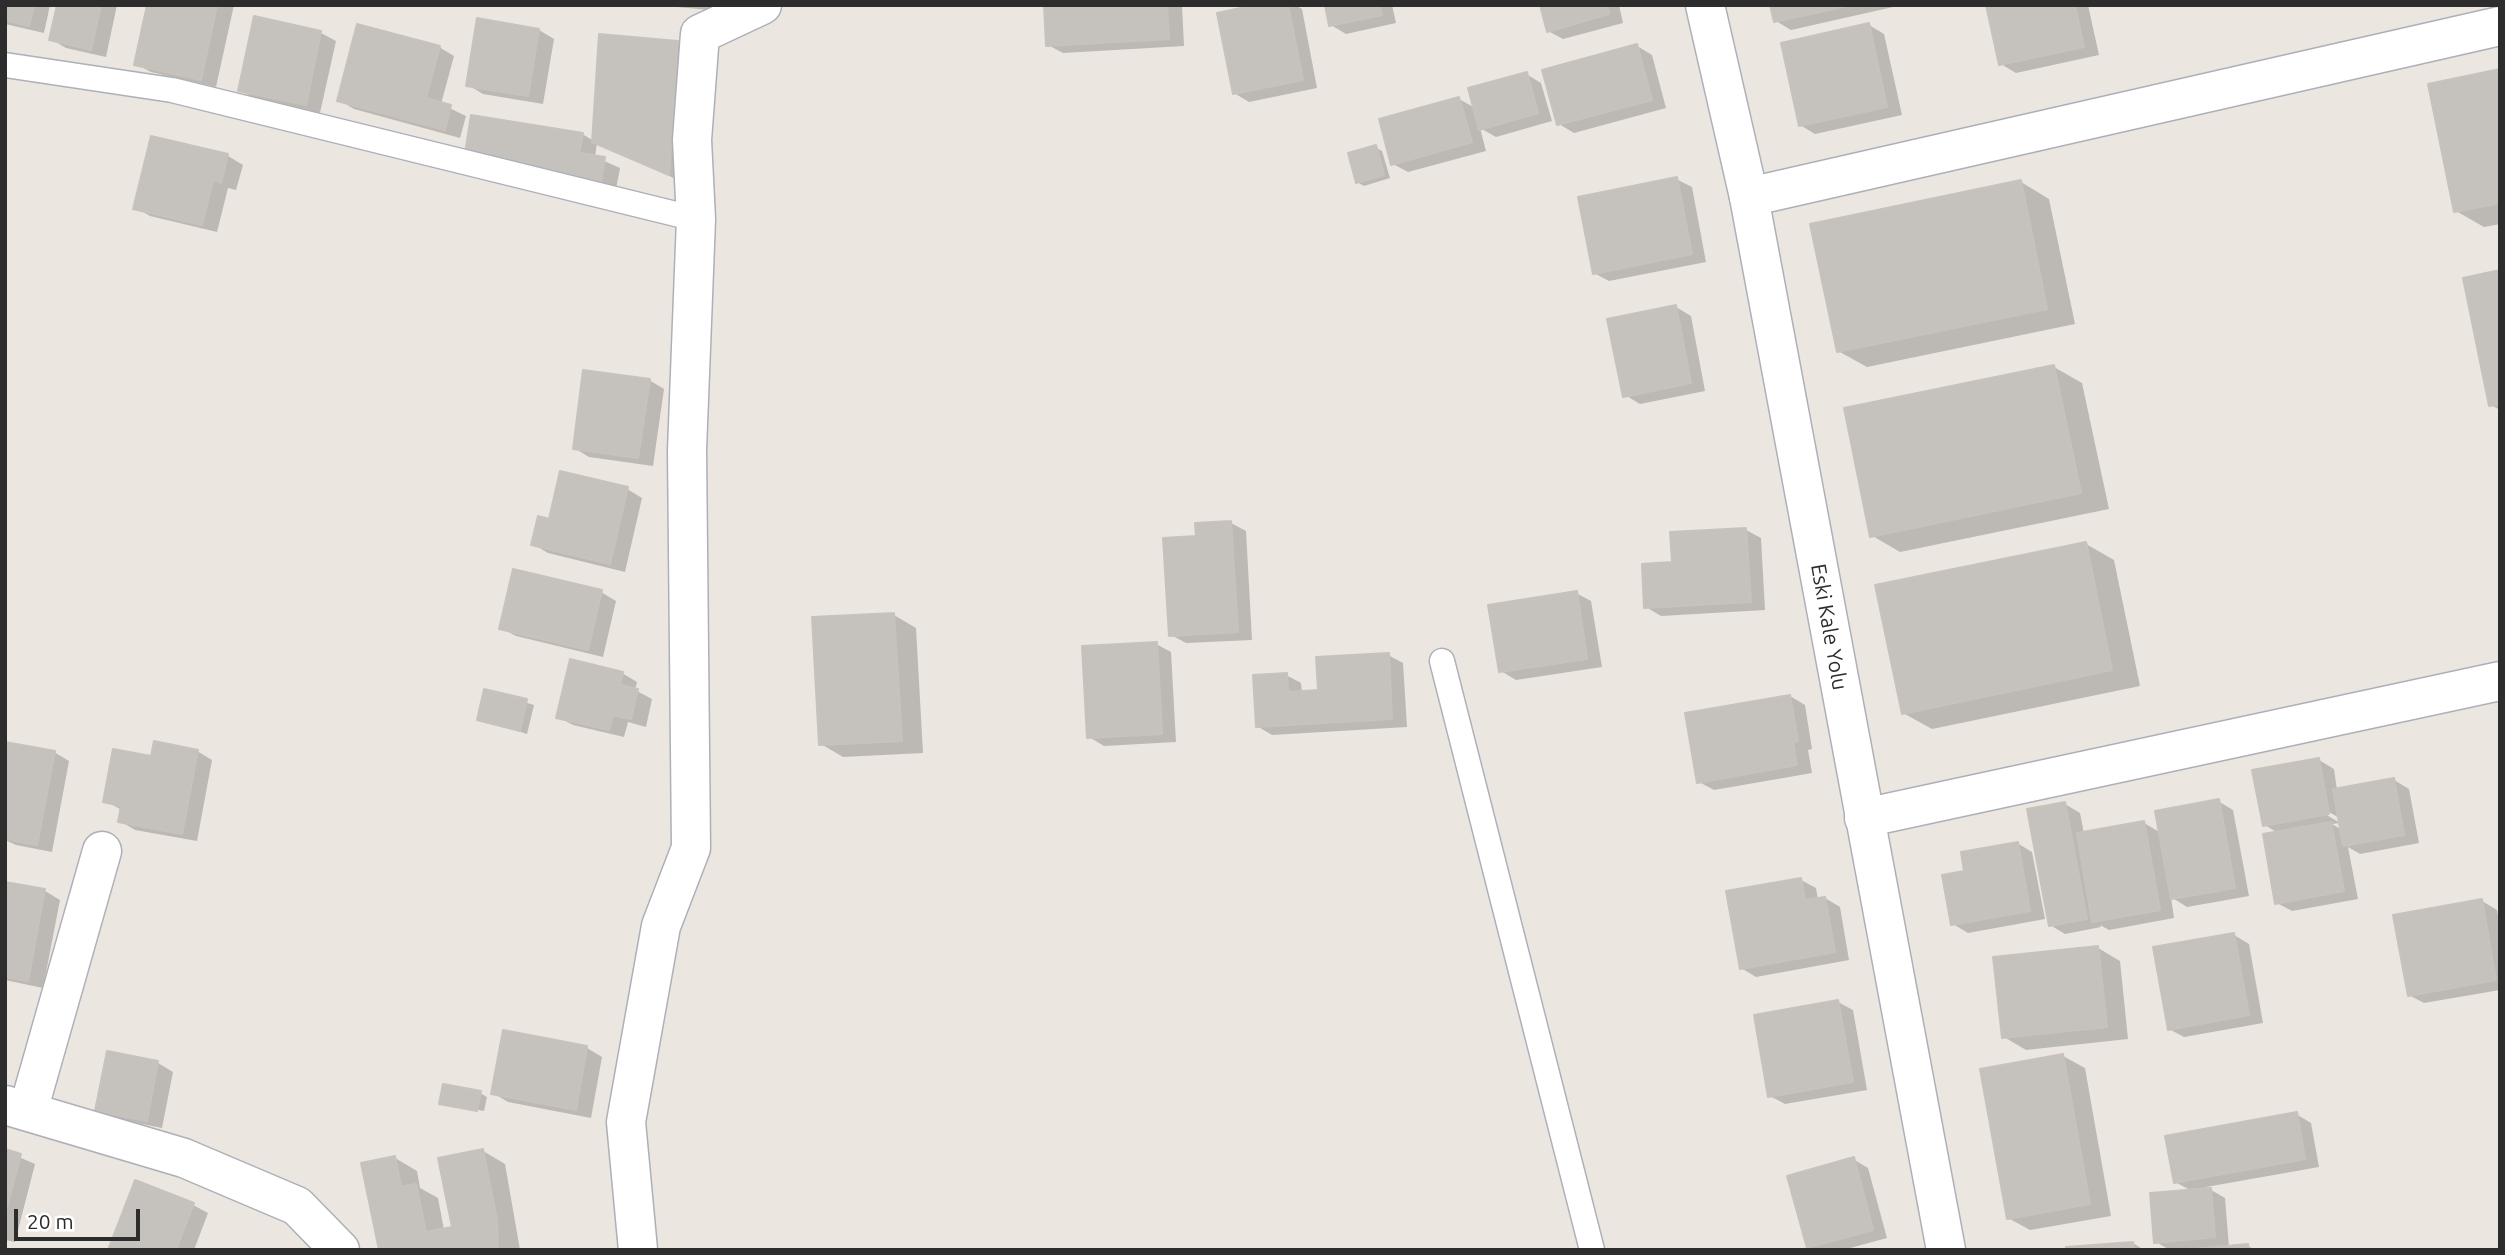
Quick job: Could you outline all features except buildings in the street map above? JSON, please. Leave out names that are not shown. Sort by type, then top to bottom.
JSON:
[{"type":"street","points":[[638,1250],[626,1122],[661,926],[691,848],[687,450],[696,219],[692,140],[700,34],[762,5]]},
{"type":"street","name":"Eski Kale Yolu","points":[[1705,5],[1749,198],[1946,1250]]},
{"type":"street","points":[[1749,198],[2500,26]]},
{"type":"street","points":[[1864,818],[2500,681]]},
{"type":"street","points":[[102,851],[17,1108],[184,1158],[297,1206],[340,1250]]},
{"type":"lane","points":[[5,65],[172,90],[696,219]]},
{"type":"lane","points":[[1441,662],[1592,1250]]}]
